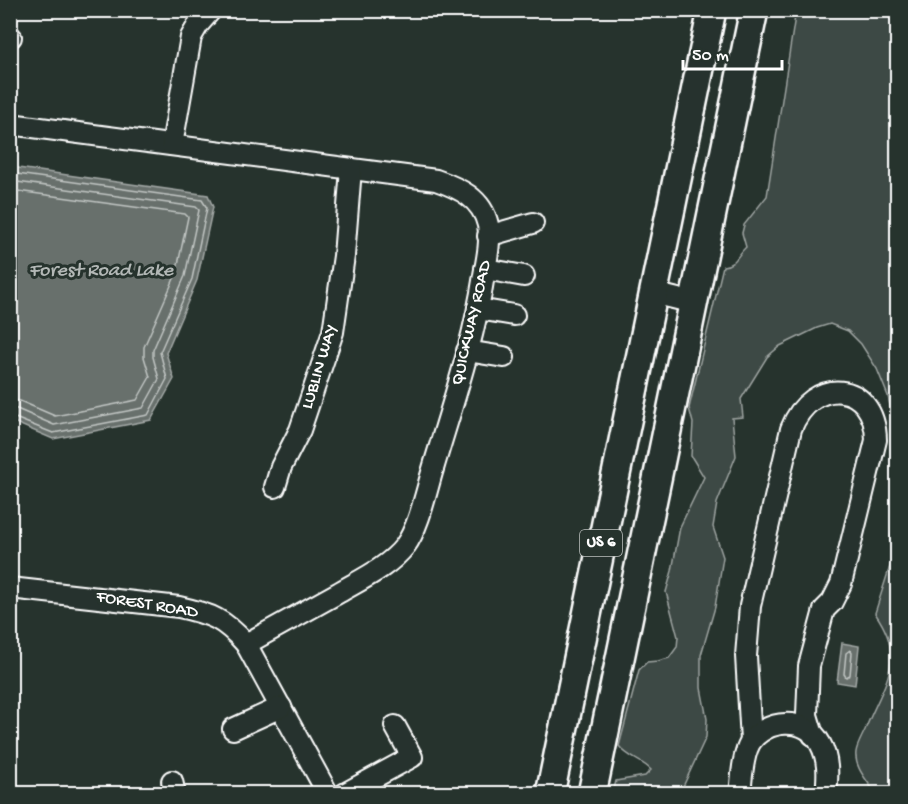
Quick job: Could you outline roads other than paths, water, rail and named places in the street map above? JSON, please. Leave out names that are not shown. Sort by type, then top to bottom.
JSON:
[{"type":"highway","name":"US 6","points":[[550,794],[712,10]]},
{"type":"highway","name":"US 6","points":[[592,794],[754,10]]},
{"type":"street","points":[[172,145],[191,37],[211,10]]},
{"type":"street","name":"QUICKWAY ROAD","points":[[10,124],[436,180],[454,186],[471,196],[482,210],[488,226],[488,236],[478,309],[416,523],[406,545],[394,558],[369,575],[246,644]]},
{"type":"street","name":"LUBLIN WAY","points":[[275,487],[281,467],[300,430],[333,332],[344,256],[351,169]]},
{"type":"street","points":[[488,236],[533,223]]},
{"type":"street","points":[[485,269],[524,276]]},
{"type":"street","points":[[653,293],[694,303]]},
{"type":"street","points":[[478,309],[514,315]]},
{"type":"street","points":[[467,351],[504,357]]},
{"type":"street","points":[[752,741],[746,656],[750,606],[791,429],[796,417],[811,400],[824,393],[838,392],[851,394],[863,402],[872,413],[876,426],[876,440],[841,584],[832,602],[824,610],[809,666],[807,715],[813,735]]},
{"type":"street","name":"FOREST ROAD","points":[[10,588],[145,603],[200,612],[231,627],[246,644],[327,794]]},
{"type":"street","points":[[233,729],[281,707]]},
{"type":"street","points":[[740,794],[746,754],[752,741],[767,728],[784,723],[801,726],[822,745],[827,765],[826,794]]},
{"type":"street","points":[[351,792],[412,757],[395,726]]},
{"type":"water","name":"Forest Road Lake","points":[[11,167],[208,195],[213,207],[197,280],[166,353],[174,379],[151,420],[53,439],[11,421]]},
{"type":"water","points":[[842,643],[859,646],[855,685],[837,682]]}]
